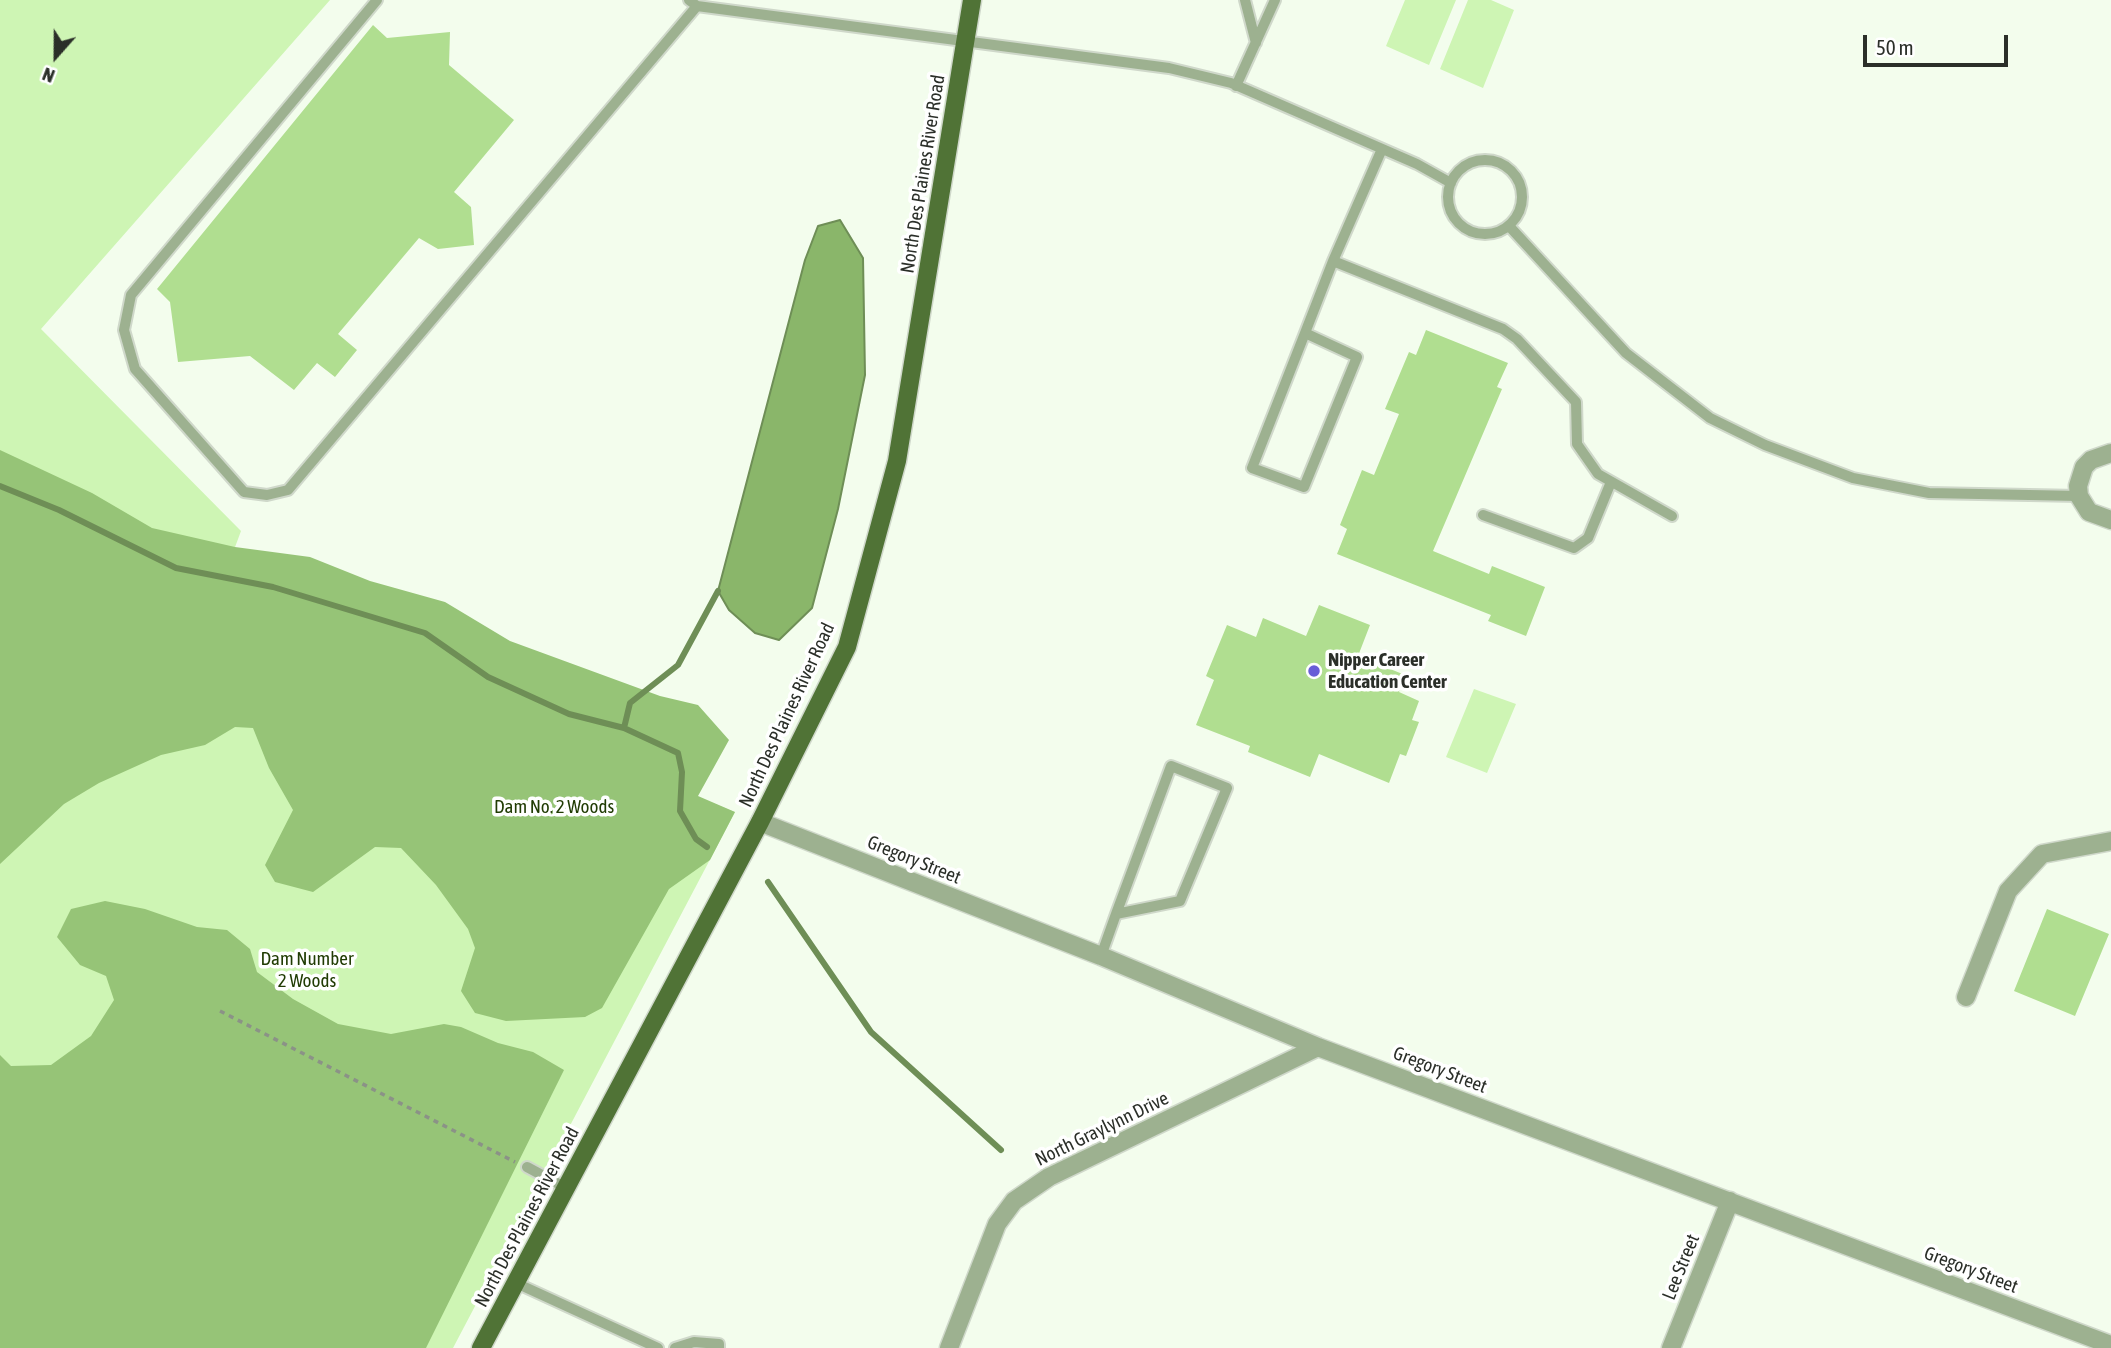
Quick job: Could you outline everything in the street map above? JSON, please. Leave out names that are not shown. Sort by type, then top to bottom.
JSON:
[{"type":"main road","name":"North Des Plaines River Road","points":[[481,1348],[760,822],[847,647],[897,461],[972,0]]},
{"type":"street","points":[[2111,453],[2099,455],[2084,467],[2079,476],[2079,496],[2089,512],[2111,520]]},
{"type":"street","name":"Gregory Street","points":[[760,822],[1101,956],[1318,1047],[2111,1345]]},
{"type":"street","points":[[1966,997],[2008,891],[2042,854],[2111,841]]},
{"type":"street","name":"North Graylynn Drive","points":[[949,1348],[997,1224],[1014,1201],[1049,1177],[1318,1047]]},
{"type":"street","name":"Lee Street","points":[[1671,1348],[1730,1201]]},
{"type":"lane","points":[[377,0],[131,295],[124,330],[135,369],[244,492],[267,495],[288,490],[693,3],[1169,68],[1236,86],[1382,149],[1451,183]]},
{"type":"lane","points":[[1245,0],[1256,43]]},
{"type":"lane","points":[[1236,86],[1275,0]]},
{"type":"lane","points":[[1305,333],[1357,357],[1304,487],[1252,468],[1305,333],[1334,261],[1382,149]]},
{"type":"lane","points":[[1478,161],[1502,164],[1512,172],[1522,194],[1517,217],[1508,226],[1486,234],[1463,227],[1449,207],[1451,183],[1457,173],[1478,161]]},
{"type":"lane","points":[[1508,226],[1626,353],[1710,418],[1765,446],[1853,478],[1929,493],[2079,496]]},
{"type":"lane","points":[[1334,261],[1503,329],[1517,338],[1576,402],[1577,444],[1598,474],[1672,516]]},
{"type":"lane","points":[[1483,515],[1574,548],[1588,538],[1611,482]]},
{"type":"lane","points":[[1101,956],[1116,914],[1171,765],[1227,788],[1180,901],[1116,914]]},
{"type":"lane","points":[[527,1167],[566,1188]]},
{"type":"lane","points":[[516,1283],[658,1348]]},
{"type":"lane","points":[[675,1348],[694,1342],[719,1344],[719,1348]]},
{"type":"path","points":[[220,1011],[527,1167]]},
{"type":"green space","name":"Dam Number 2 Woods","points":[[0,0],[330,0],[41,329],[241,531],[215,601],[735,812],[453,1348],[0,1348]]},
{"type":"green space","points":[[1405,0],[1456,0],[1429,65],[1386,46]]},
{"type":"green space","points":[[1468,0],[1491,0],[1514,10],[1483,88],[1440,69]]},
{"type":"green space","name":"Dam No. 2 Woods","points":[[0,450],[92,493],[152,528],[235,547],[310,557],[370,581],[445,602],[510,641],[660,696],[698,705],[729,740],[698,796],[735,812],[710,860],[669,889],[602,1008],[585,1017],[506,1021],[475,1013],[461,991],[475,948],[468,929],[436,885],[401,848],[375,847],[313,892],[275,882],[265,865],[293,810],[269,768],[253,728],[235,727],[205,745],[161,755],[99,783],[64,804],[0,864]]},
{"type":"green space","points":[[1474,689],[1516,704],[1487,773],[1446,757]]},
{"type":"green space","points":[[105,901],[145,909],[197,927],[227,930],[250,949],[257,972],[293,999],[338,1024],[391,1034],[444,1024],[461,1027],[498,1043],[533,1052],[564,1070],[426,1348],[0,1348],[0,1055],[11,1066],[51,1065],[91,1036],[114,1000],[106,976],[80,965],[57,937],[71,909]]},
{"type":"shaded area","points":[[840,220],[863,258],[865,375],[838,509],[812,608],[779,640],[755,633],[729,610],[718,591],[805,260],[818,226]]},
{"type":"building","points":[[373,25],[387,38],[450,32],[449,65],[514,120],[454,192],[471,207],[474,245],[438,249],[419,238],[338,334],[357,350],[335,377],[317,363],[294,390],[250,356],[178,362],[170,302],[157,289]]},
{"type":"building","points":[[1426,330],[1508,363],[1497,387],[1502,389],[1433,551],[1489,574],[1492,566],[1545,587],[1526,636],[1488,621],[1491,615],[1337,554],[1347,529],[1340,525],[1362,470],[1374,475],[1399,414],[1385,409],[1409,352],[1416,355]]},
{"type":"building","points":[[1319,605],[1370,625],[1358,656],[1405,675],[1399,692],[1419,701],[1412,720],[1419,722],[1406,756],[1400,754],[1389,783],[1319,754],[1310,777],[1248,752],[1250,746],[1196,725],[1214,680],[1206,676],[1227,625],[1256,637],[1263,618],[1306,636]]},
{"type":"building","points":[[2047,909],[2109,934],[2075,1016],[2014,991]]},
{"type":"waterway","points":[[0,486],[59,510],[176,568],[273,587],[425,633],[488,677],[569,714],[624,728],[678,753],[682,772],[680,811],[696,839],[707,847]]},
{"type":"waterway","points":[[624,728],[630,703],[678,665],[718,591]]},
{"type":"waterway","points":[[768,882],[871,1032],[1001,1150]]},
{"type":"place","name":"Nipper Career Education Center","points":[[1314,671]]}]
